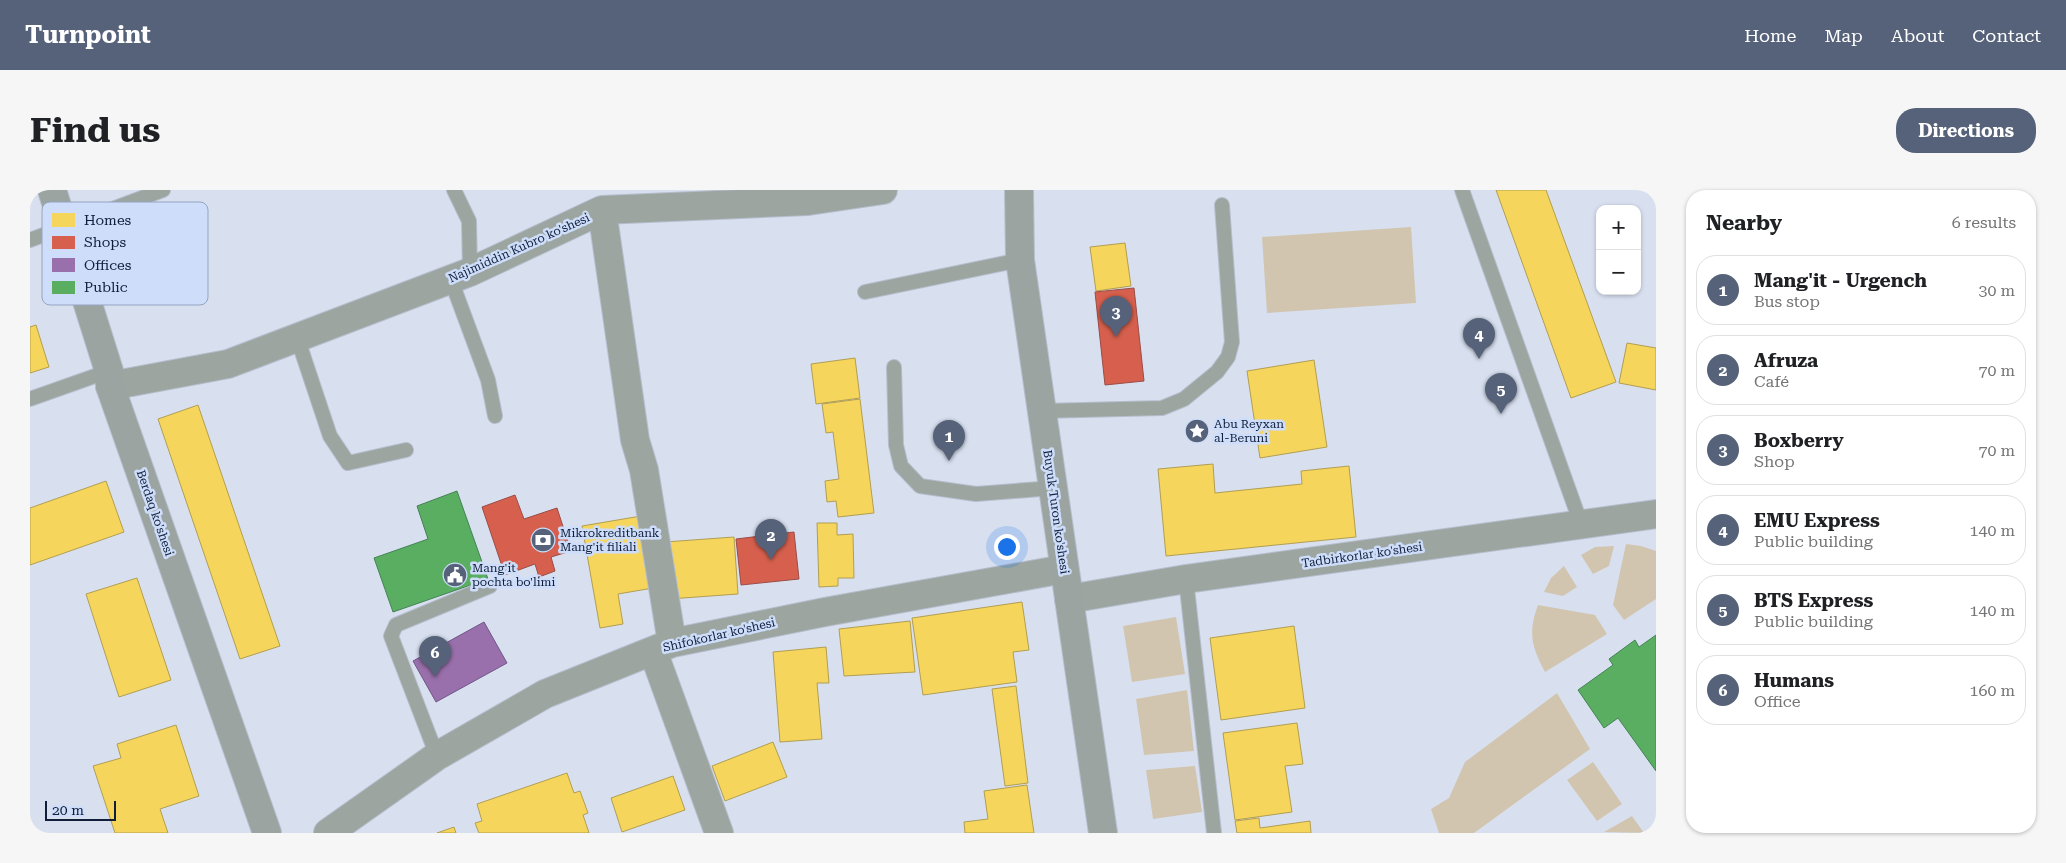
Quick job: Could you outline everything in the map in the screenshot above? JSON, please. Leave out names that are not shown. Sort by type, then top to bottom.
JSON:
[{"type":"street","name":"Najimiddin Kubro ko'shesi","points":[[110,379],[228,364],[460,276],[602,210],[808,201],[883,190]]},
{"type":"street","name":"Buyuk Turon ko'shesi","points":[[1019,190],[1020,260],[1103,833]]},
{"type":"street","points":[[602,210],[635,440],[644,470],[662,647],[719,833]]},
{"type":"street","name":"Berdaq ko'shesi","points":[[87,305],[110,379],[267,833]]},
{"type":"street","name":"Tadbirkorlar ko'shesi","points":[[1069,599],[1186,579],[1656,514]]},
{"type":"street","name":"Shifokorlar ko'shesi","points":[[328,833],[437,756],[544,694],[662,647],[826,612],[1064,569]]},
{"type":"lane","points":[[129,202],[163,190]]},
{"type":"lane","points":[[454,190],[469,221],[460,276],[488,380],[495,416]]},
{"type":"lane","points":[[1462,190],[1581,524]]},
{"type":"lane","points":[[1042,411],[1162,408],[1184,400],[1217,372],[1228,357],[1232,342],[1222,205]]},
{"type":"lane","points":[[30,240],[42,235]]},
{"type":"lane","points":[[865,292],[1020,260]]},
{"type":"lane","points":[[297,337],[330,436],[348,463],[406,450]]},
{"type":"lane","points":[[894,367],[896,445],[900,466],[920,486],[976,494],[1053,488]]},
{"type":"lane","name":"Najimiddin Kubro ko'shesi","points":[[30,399],[110,379]]},
{"type":"lane","points":[[1186,579],[1214,833]]},
{"type":"lane","points":[[437,756],[391,636],[396,625],[490,586]]},
{"type":"shaded area","points":[[1411,227],[1416,303],[1267,313],[1262,237]]},
{"type":"shaded area","points":[[1626,544],[1656,551],[1656,599],[1624,620],[1613,605]]},
{"type":"shaded area","points":[[1614,546],[1609,566],[1593,574],[1581,555],[1595,547]]},
{"type":"shaded area","points":[[1564,566],[1577,587],[1563,596],[1544,592],[1551,578]]},
{"type":"shaded area","points":[[1538,605],[1595,615],[1607,634],[1545,672],[1532,639],[1533,623]]},
{"type":"shaded area","points":[[1176,617],[1185,674],[1132,682],[1123,626]]},
{"type":"shaded area","points":[[1187,690],[1194,751],[1144,755],[1136,699]]},
{"type":"shaded area","points":[[1557,693],[1590,749],[1474,833],[1439,833],[1431,809],[1449,798],[1465,762]]},
{"type":"shaded area","points":[[1593,762],[1622,804],[1597,821],[1567,780]]},
{"type":"shaded area","points":[[1195,766],[1202,812],[1153,819],[1146,770]]},
{"type":"shaded area","points":[[1632,816],[1644,833],[1604,832]]},
{"type":"building: Homes","points":[[1496,190],[1546,190],[1616,382],[1571,398]]},
{"type":"building: Homes","points":[[1125,243],[1131,286],[1096,291],[1090,247]]},
{"type":"building: Homes","points":[[36,325],[49,367],[30,373],[30,327]]},
{"type":"building: Homes","points":[[1627,343],[1656,348],[1656,390],[1619,383]]},
{"type":"building: Homes","points":[[855,358],[860,398],[816,404],[811,364]]},
{"type":"building: Homes","points":[[1314,360],[1327,447],[1260,458],[1247,371]]},
{"type":"building: Homes","points":[[860,399],[874,513],[838,517],[836,501],[827,502],[825,481],[839,479],[833,432],[826,433],[822,404]]},
{"type":"building: Homes","points":[[198,405],[280,646],[240,659],[158,419]]},
{"type":"building: Homes","points":[[1213,464],[1215,493],[1302,484],[1301,471],[1349,466],[1356,537],[1166,556],[1158,469]]},
{"type":"building: Homes","points":[[106,481],[124,532],[30,565],[30,508]]},
{"type":"building: Homes","points":[[641,516],[653,588],[618,594],[623,624],[600,628],[582,526]]},
{"type":"building: Homes","points":[[817,523],[837,523],[837,535],[853,534],[854,578],[838,578],[838,586],[819,587]]},
{"type":"building: Homes","points":[[734,537],[738,594],[669,599],[665,542]]},
{"type":"building: Homes","points":[[137,578],[171,680],[119,697],[86,594]]},
{"type":"building: Homes","points":[[1022,602],[1029,650],[1013,652],[1017,682],[923,695],[912,618]]},
{"type":"building: Homes","points":[[910,621],[915,672],[844,676],[839,629]]},
{"type":"building: Homes","points":[[1294,626],[1305,708],[1221,720],[1210,638]]},
{"type":"building: Homes","points":[[826,647],[829,683],[817,683],[822,739],[780,742],[773,652]]},
{"type":"building: Homes","points":[[1016,686],[1028,783],[1005,786],[992,689]]},
{"type":"building: Homes","points":[[1297,723],[1303,764],[1285,766],[1292,812],[1235,820],[1223,733]]},
{"type":"building: Homes","points":[[176,725],[199,796],[160,809],[168,833],[115,833],[93,766],[121,758],[117,744]]},
{"type":"building: Homes","points":[[773,742],[787,777],[725,801],[712,766]]},
{"type":"building: Homes","points":[[567,773],[574,793],[580,791],[588,813],[583,815],[589,833],[479,833],[475,823],[482,821],[477,804]]},
{"type":"building: Homes","points":[[673,776],[685,810],[622,832],[611,798]]},
{"type":"building: Homes","points":[[1027,785],[1034,833],[965,833],[964,822],[988,819],[984,791]]},
{"type":"building: Homes","points":[[1259,818],[1260,828],[1310,821],[1311,833],[1237,833],[1235,821]]},
{"type":"building: Homes","points":[[454,827],[456,833],[437,833]]},
{"type":"building: Shops","points":[[1134,288],[1144,381],[1105,385],[1095,292]]},
{"type":"building: Shops","points":[[515,495],[524,519],[557,508],[571,551],[551,557],[555,571],[539,577],[535,564],[505,575],[482,507]]},
{"type":"building: Shops","points":[[794,532],[799,579],[741,585],[736,539]]},
{"type":"building: Offices","points":[[484,622],[507,663],[436,702],[413,661]]},
{"type":"building: Public","points":[[457,491],[488,579],[393,612],[374,558],[428,539],[417,506]]},
{"type":"building: Public","points":[[1656,635],[1656,771],[1618,718],[1604,728],[1578,690],[1613,665],[1609,659],[1635,640],[1639,647]]},
{"type":"place","name":"Boxberry","points":[[1116,337]]},
{"type":"place","name":"EMU Express","points":[[1479,359]]},
{"type":"place","name":"BTS Express","points":[[1501,414]]},
{"type":"place","name":"Abu Reyxan al-Beruni","points":[[1197,431]]},
{"type":"place","name":"Mang'it - Urgench","points":[[949,461]]},
{"type":"place","name":"Mikrokreditbank Mang'it filiali","points":[[543,540]]},
{"type":"place","name":"Afruza","points":[[771,560]]},
{"type":"place","name":"Mang'it pochta bo'limi","points":[[455,575]]},
{"type":"place","name":"Humans","points":[[435,677]]}]
